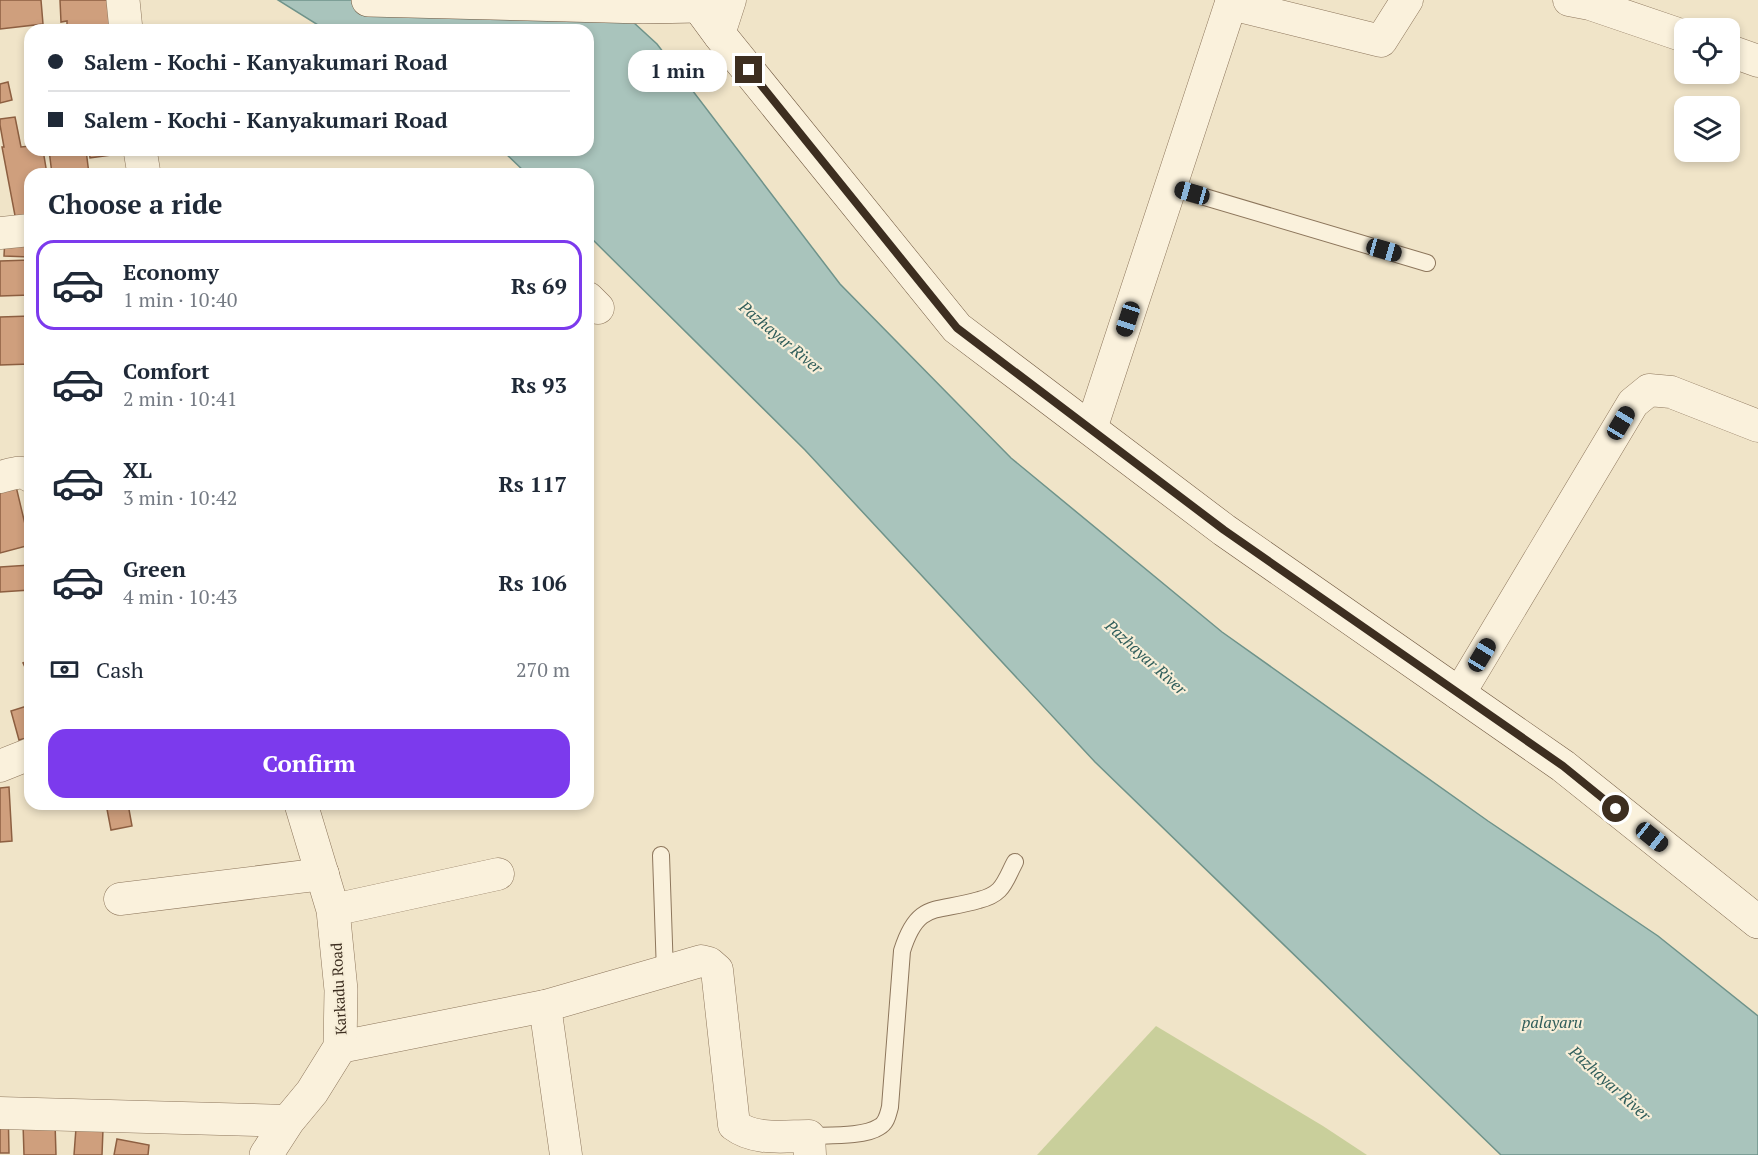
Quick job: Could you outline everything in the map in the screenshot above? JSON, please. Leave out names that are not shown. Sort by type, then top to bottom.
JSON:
[{"type":"main road","points":[[123,0],[125,24]]},
{"type":"main road","points":[[368,0],[643,7],[707,2],[719,34],[957,328],[1224,530],[1563,766],[1758,922]]},
{"type":"main road","name":"Karkadu Road","points":[[266,1155],[288,1121],[312,1092],[340,1047],[341,990],[333,910],[303,810]]},
{"type":"street","points":[[1091,429],[1231,2],[1381,41],[1407,0]]},
{"type":"street","points":[[1583,1],[1674,33]]},
{"type":"street","points":[[1740,55],[1758,61]]},
{"type":"street","points":[[0,233],[24,231]]},
{"type":"street","points":[[1459,694],[1633,403],[1649,390],[1671,392],[1758,426]]},
{"type":"street","points":[[0,477],[24,473]]},
{"type":"street","points":[[0,766],[24,756]]},
{"type":"street","points":[[120,899],[323,874]]},
{"type":"street","points":[[333,910],[498,874]]},
{"type":"street","points":[[340,1047],[545,1006],[701,961],[709,963],[717,970],[734,1125],[743,1132],[810,1146]]},
{"type":"street","points":[[545,1006],[566,1155]]},
{"type":"street","points":[[0,1113],[288,1121]]},
{"type":"lane","points":[[1171,187],[1427,263]]},
{"type":"lane","points":[[661,855],[664,973]]},
{"type":"lane","points":[[810,1146],[867,1132],[879,1127],[885,1121],[890,1107],[902,951],[906,938],[917,919],[932,909],[971,903],[990,897],[1001,889],[1015,862]]},
{"type":"green space","points":[[1156,1026],[1323,1126],[1367,1155],[1037,1155]]},
{"type":"water","name":"palayaru","points":[[278,0],[609,0],[657,44],[840,284],[1011,458],[1222,632],[1488,821],[1658,936],[1758,1016],[1758,1155],[1501,1155],[1095,762],[805,450],[594,241],[594,168],[521,168],[508,156],[594,156],[594,24],[316,24]]},
{"type":"building","points":[[0,0],[41,0],[43,24],[24,24],[24,26],[0,29]]},
{"type":"building","points":[[60,0],[117,0],[118,24],[61,22]]},
{"type":"building","points":[[8,82],[12,100],[0,103],[0,84]]},
{"type":"building","points":[[15,117],[21,147],[24,147],[24,156],[44,156],[46,168],[24,168],[24,220],[16,221],[2,147],[4,147],[0,119]]},
{"type":"building","points":[[50,156],[87,156],[88,168],[51,168]]},
{"type":"building","points":[[5,237],[24,238],[24,257],[4,256]]},
{"type":"building","points":[[24,260],[24,295],[0,296],[0,261]]},
{"type":"building","points":[[24,316],[24,364],[0,365],[0,317]]},
{"type":"building","points":[[14,478],[24,520],[24,547],[0,553],[0,481]]},
{"type":"building","points":[[24,565],[24,590],[0,592],[0,567]]},
{"type":"building","points":[[24,707],[24,739],[19,740],[11,711]]},
{"type":"building","points":[[9,787],[12,841],[0,842],[0,788]]},
{"type":"building","points":[[107,810],[129,810],[132,826],[111,830]]},
{"type":"building","points":[[8,1102],[9,1153],[0,1153],[0,1103]]},
{"type":"building","points":[[55,1122],[56,1155],[24,1155],[23,1123]]},
{"type":"building","points":[[76,1128],[103,1129],[102,1155],[74,1155]]},
{"type":"building","points":[[117,1139],[149,1145],[148,1155],[114,1155]]},
{"type":"route","points":[[749,70],[957,328],[1224,530],[1563,766],[1616,809]]},
{"type":"water label","name":"Pazhayar River","points":[[781,337]]},
{"type":"water label","name":"Pazhayar River","points":[[1146,657]]},
{"type":"water label","name":"Pazhayar River","points":[[1610,1083]]}]
